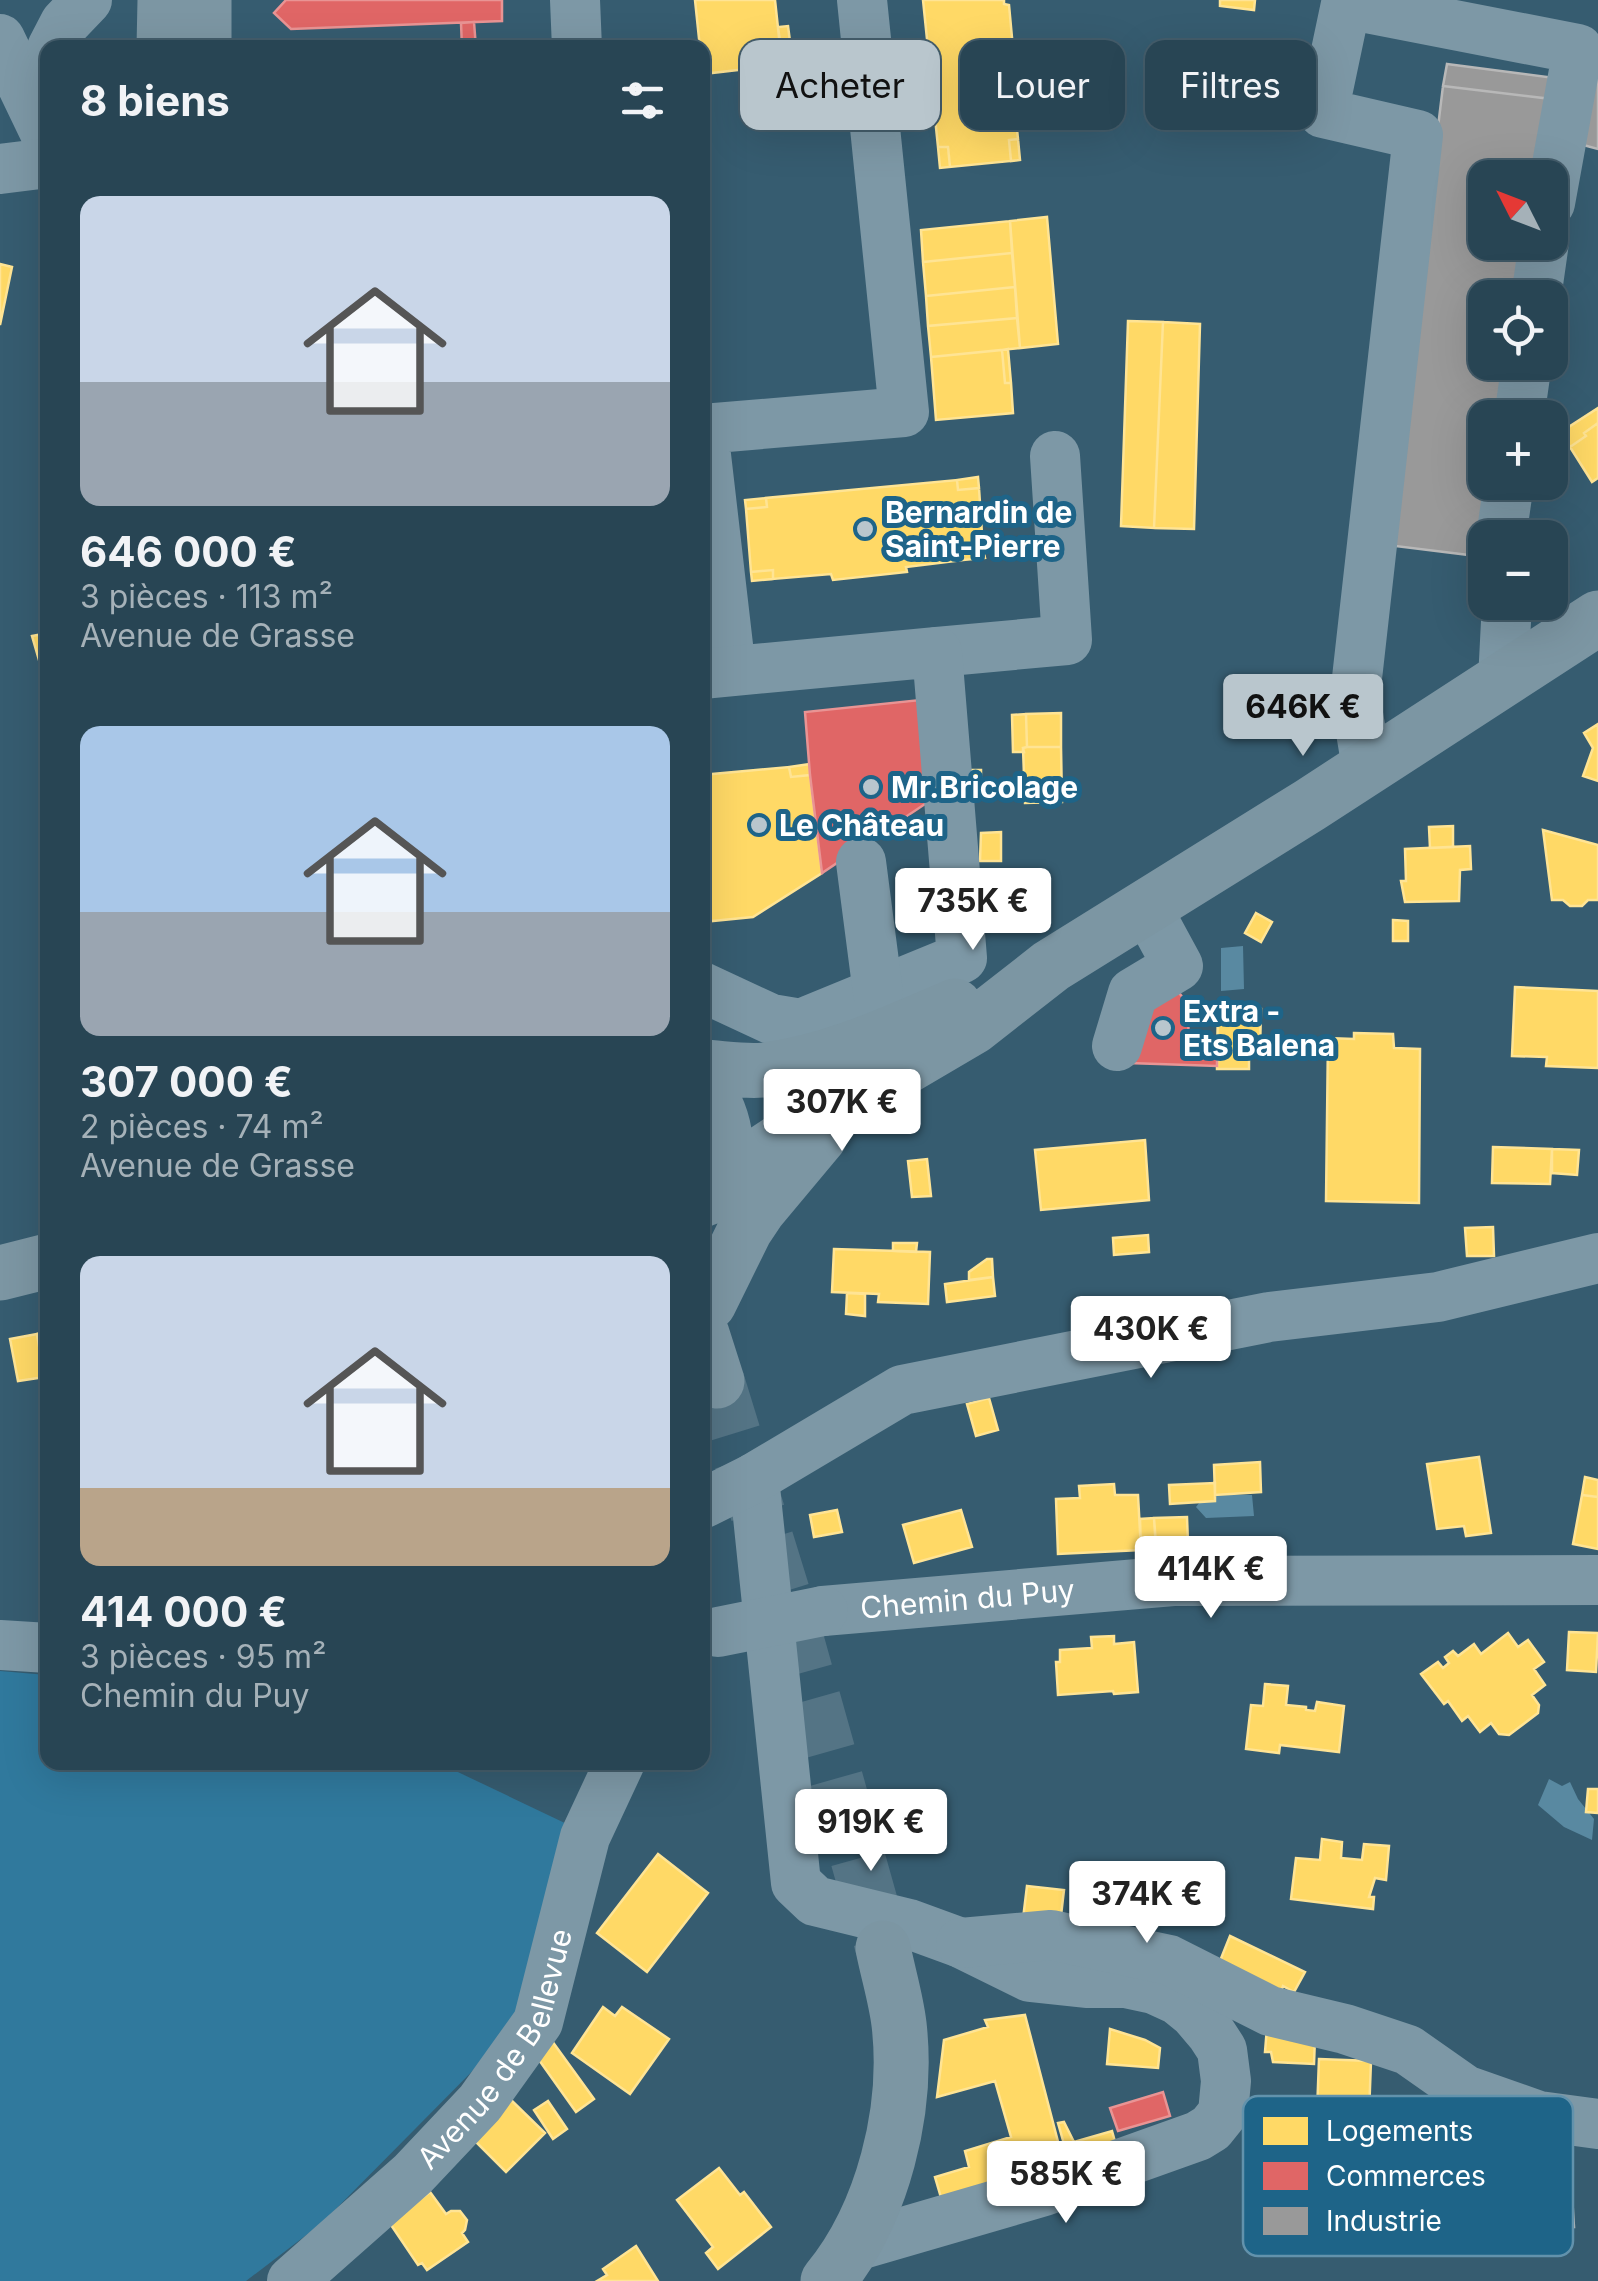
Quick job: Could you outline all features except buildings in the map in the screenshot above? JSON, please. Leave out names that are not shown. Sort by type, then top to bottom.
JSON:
[{"type":"main road","points":[[164,40],[165,0]]},
{"type":"main road","points":[[204,0],[204,40]]},
{"type":"main road","points":[[710,1192],[791,1134],[973,1028],[1050,966],[1598,618]]},
{"type":"main road","points":[[710,1067],[762,1070],[810,1060],[860,1045],[906,997],[1050,966]]},
{"type":"main road","points":[[710,1093],[718,1104],[725,1131],[724,1158],[710,1191]]},
{"type":"main road","points":[[710,1337],[745,1230],[851,1099]]},
{"type":"main road","points":[[0,1273],[40,1263]]},
{"type":"main road","points":[[0,1295],[40,1288]]},
{"type":"main road","points":[[840,2264],[876,2193],[892,2146],[900,2105],[899,2022],[882,1948]]},
{"type":"street","points":[[56,40],[65,22],[88,0]]},
{"type":"street","points":[[575,0],[577,40]]},
{"type":"street","points":[[710,428],[904,412],[862,0]]},
{"type":"street","points":[[1367,768],[1355,696],[1418,136],[1322,113],[1346,4],[1578,50],[1558,160]]},
{"type":"street","points":[[0,40],[40,122]]},
{"type":"street","points":[[0,169],[40,163]]},
{"type":"street","points":[[710,550],[717,672],[1068,640],[1055,456]]},
{"type":"street","points":[[1502,680],[1505,620]]},
{"type":"street","points":[[710,990],[771,1019],[800,1024],[906,997],[962,958],[937,652]]},
{"type":"street","points":[[861,862],[906,997],[928,1040],[901,1056],[898,1072]]},
{"type":"street","points":[[1117,1046],[1133,993],[1178,966],[1146,906]]},
{"type":"street","points":[[710,1500],[902,1390],[1269,1317],[1438,1297],[1598,1258]]},
{"type":"street","points":[[754,1478],[796,1883],[814,1901],[909,1924],[1030,1977],[1086,1983],[1126,1982],[1154,1988],[1178,2000],[1212,2033],[1222,2050],[1226,2081],[1223,2113],[1198,2136],[840,2264]]},
{"type":"street","name":"Chemin du Puy","points":[[710,1636],[823,1611],[1173,1581],[1598,1580]]},
{"type":"street","points":[[0,1645],[40,1648]]},
{"type":"street","name":"Avenue de Bellevue","points":[[292,2281],[413,2174],[480,2104],[538,2022],[585,1837],[616,1770]]},
{"type":"street","points":[[961,1944],[1052,1935],[1169,1960],[1270,2011],[1408,2050],[1465,2090],[1482,2096]]},
{"type":"street","points":[[1573,2121],[1598,2124]]},
{"type":"shaded area","points":[[1243,946],[1244,989],[1221,991],[1221,948]]},
{"type":"shaded area","points":[[1206,1494],[1252,1495],[1254,1516],[1206,1518],[1196,1507]]},
{"type":"shaded area","points":[[0,1671],[40,1674],[40,1770],[454,1770],[569,1825],[521,2022],[322,2223],[246,2281],[0,2281]]},
{"type":"shaded area","points":[[1549,1779],[1562,1786],[1570,1782],[1594,1819],[1592,1840],[1564,1827],[1538,1805]]},
{"type":"tunnel","points":[[717,1381],[790,1617],[883,1948]]},
{"type":"place","name":"Bernardin de Saint-Pierre","points":[[865,529]]},
{"type":"place","name":"Mr.Bricolage","points":[[871,787]]},
{"type":"place","name":"Le Château","points":[[759,825]]},
{"type":"place","name":"Extra - Ets Balena","points":[[1163,1028]]}]
